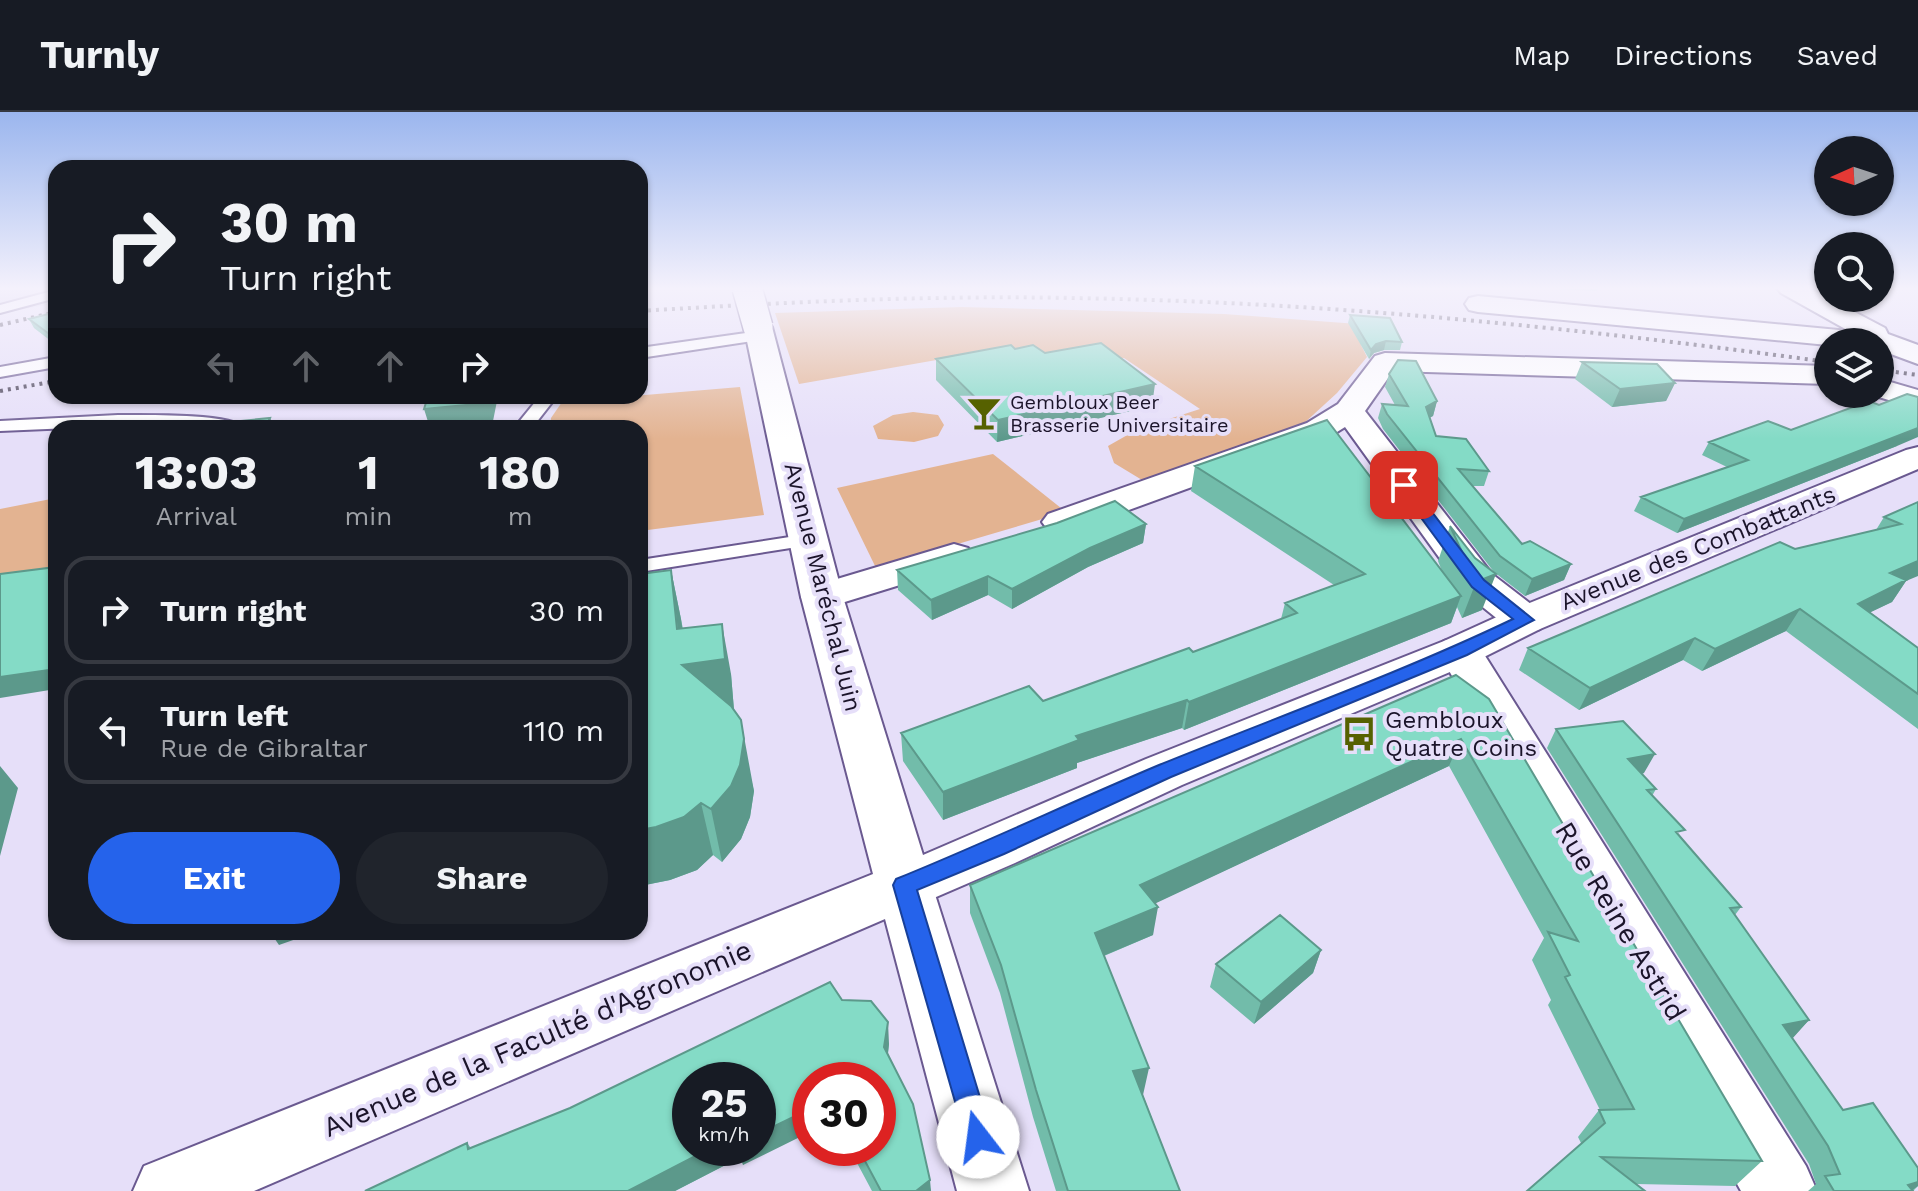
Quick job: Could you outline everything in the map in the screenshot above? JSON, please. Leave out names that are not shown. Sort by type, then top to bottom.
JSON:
[{"type":"street","name":"Avenue Maréchal Juin","points":[[761,338],[822,597],[993,1191]]},
{"type":"street","points":[[1894,344],[1918,355]]},
{"type":"street","points":[[1024,535],[1318,430],[1349,411],[1385,362],[1814,375]]},
{"type":"street","points":[[1894,392],[1918,400]]},
{"type":"street","points":[[1349,411],[1478,583],[1525,620]]},
{"type":"street","name":"Avenue des Combattants","points":[[904,885],[996,848],[1164,772],[1460,651],[1525,620],[1918,457]]},
{"type":"street","points":[[822,597],[980,548]]},
{"type":"street","name":"Rue Reine Astrid","points":[[1460,651],[1781,1191]]},
{"type":"street","name":"Avenue de la Faculté d'Agronomie","points":[[169,1191],[904,885]]},
{"type":"lane","points":[[648,352],[719,338]]},
{"type":"lane","points":[[0,372],[48,363]]},
{"type":"lane","points":[[530,420],[542,404]]},
{"type":"lane","points":[[0,426],[48,424]]},
{"type":"lane","points":[[648,565],[809,540]]},
{"type":"shaded area","points":[[784,338],[1360,338],[1367,357],[1337,393],[1301,426],[1147,483],[1114,463],[1108,446],[1138,429],[1200,409],[1124,358],[1099,364],[948,358],[799,384]]},
{"type":"shaded area","points":[[740,387],[764,515],[648,530],[648,420],[551,420],[561,404],[648,404],[648,395]]},
{"type":"shaded area","points":[[913,412],[938,415],[944,425],[938,436],[914,442],[878,439],[873,426],[893,415]]},
{"type":"shaded area","points":[[993,454],[1066,512],[876,568],[837,488]]},
{"type":"shaded area","points":[[48,500],[48,581],[0,589],[0,509]]},
{"type":"building","points":[[1364,338],[1400,338],[1402,342],[1386,341],[1376,344],[1371,350]]},
{"type":"building","points":[[1101,343],[1155,384],[998,420],[936,359],[1011,345],[1015,349],[1033,345],[1045,353]]},
{"type":"building","points":[[1398,360],[1416,361],[1437,401],[1426,407],[1436,436],[1466,439],[1489,471],[1458,469],[1522,544],[1530,541],[1571,564],[1532,579],[1500,556],[1387,414],[1382,404],[1408,406],[1389,374]]},
{"type":"building","points":[[1582,362],[1657,364],[1675,383],[1620,389]]},
{"type":"building","points":[[1907,394],[1918,397],[1918,428],[1684,519],[1641,497],[1748,460],[1709,442],[1768,421],[1791,430],[1850,408],[1894,408],[1894,399]]},
{"type":"building","points":[[426,404],[476,404],[424,409]]},
{"type":"building","points":[[1327,420],[1461,596],[1189,702],[1187,700],[1076,736],[1079,740],[943,792],[901,733],[1029,686],[1043,701],[1189,648],[1193,652],[1297,613],[1285,603],[1365,574],[1195,466]]},
{"type":"building","points":[[1115,501],[1146,524],[1090,548],[1012,589],[988,576],[931,600],[897,570],[1057,523]]},
{"type":"building","points":[[1918,502],[1918,561],[1890,573],[1906,580],[1858,604],[1918,648],[1918,694],[1800,609],[1715,649],[1695,638],[1590,688],[1528,648],[1780,542],[1795,549],[1901,524],[1884,517]]},
{"type":"building","points":[[1450,526],[1475,558],[1496,574],[1476,582]]},
{"type":"building","points":[[48,568],[48,670],[0,677],[0,574]]},
{"type":"building","points":[[671,570],[677,629],[722,624],[725,659],[682,665],[731,706],[741,720],[744,739],[740,765],[731,786],[711,809],[701,803],[684,817],[648,828],[648,573]]},
{"type":"building","points":[[1456,675],[1489,699],[1762,1161],[1601,1157],[1645,1191],[1527,1191],[1605,1123],[1599,1110],[1634,1109],[1565,977],[1570,975],[1548,932],[1578,941],[1461,739],[1140,885],[1158,907],[1095,933],[1149,1068],[1133,1071],[1180,1191],[1068,1191],[1001,965],[970,885]]},
{"type":"building","points":[[1623,721],[1655,754],[1628,759],[1656,789],[1647,790],[1685,830],[1676,832],[1741,907],[1730,908],[1809,1020],[1783,1025],[1843,1110],[1873,1103],[1918,1168],[1918,1182],[1908,1185],[1913,1191],[1834,1191],[1825,1176],[1840,1174],[1828,1146],[1556,729]]},
{"type":"building","points":[[1280,915],[1321,950],[1261,1002],[1216,964]]},
{"type":"building","points":[[830,982],[842,1000],[871,1001],[888,1022],[884,1047],[892,1062],[792,1062],[792,1118],[776,1125],[776,1062],[672,1062],[672,1166],[676,1166],[628,1191],[365,1191],[467,1143],[468,1149],[570,1108]]},
{"type":"building","points":[[896,1071],[913,1104],[930,1180],[916,1191],[881,1191],[868,1166],[896,1166]]},
{"type":"railway","points":[[1643,338],[1814,360]]},
{"type":"railway","points":[[1894,372],[1918,375]]},
{"type":"railway","points":[[0,391],[48,382]]},
{"type":"place","name":"Gembloux Beer Brasserie Universitaire","points":[[984,413]]},
{"type":"place","name":"Gembloux Quatre Coins","points":[[1359,734]]},
{"type":"route","points":[[978,1137],[941,1002],[904,885],[996,848],[1164,772],[1460,651],[1525,620],[1478,583],[1404,485]]}]
